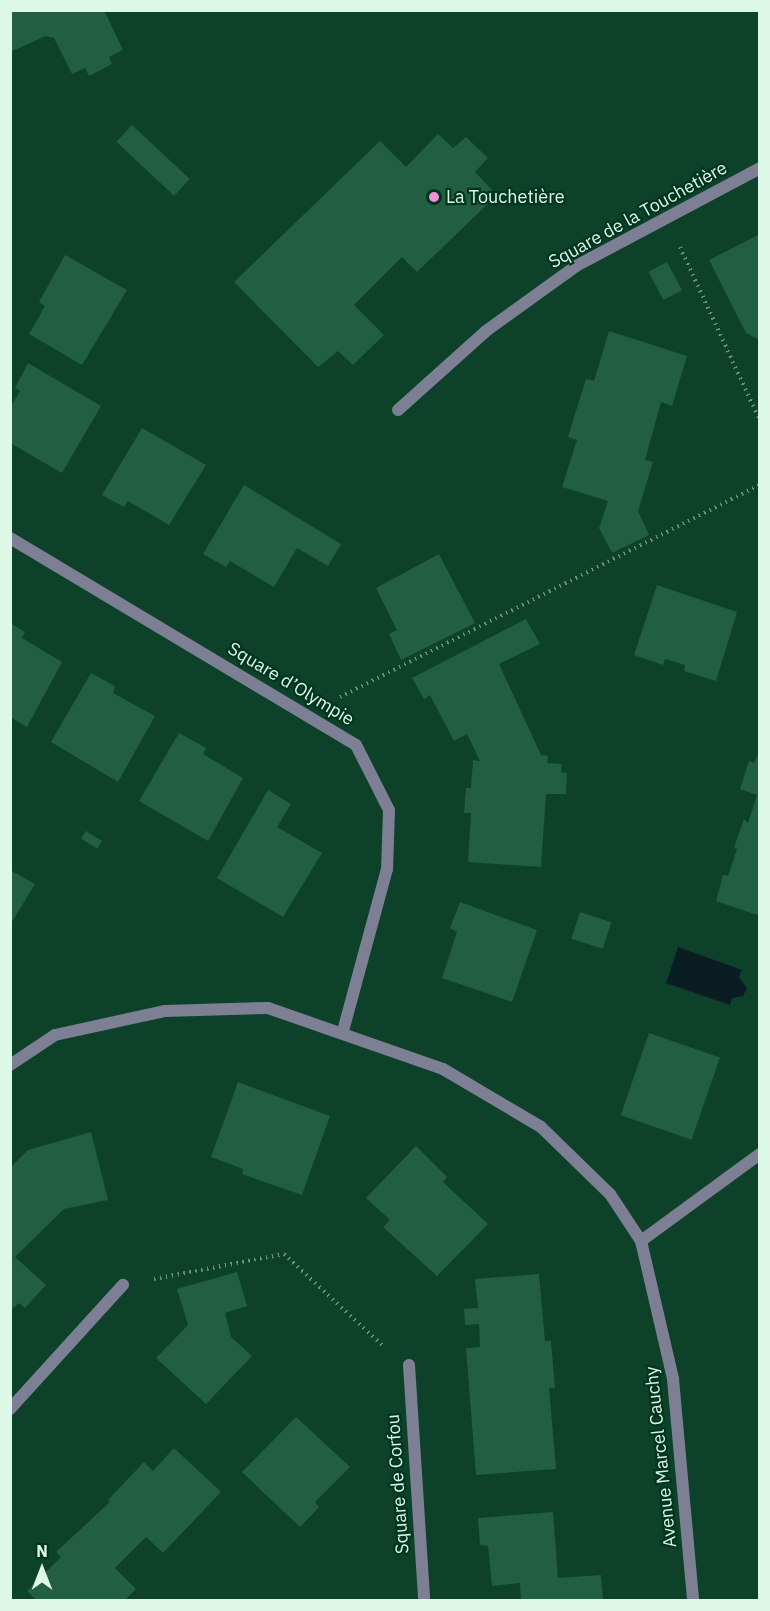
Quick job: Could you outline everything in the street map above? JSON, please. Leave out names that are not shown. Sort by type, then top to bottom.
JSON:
[{"type":"street","name":"Square de la Touchetière","points":[[398,410],[486,331],[576,266],[759,168]]},
{"type":"street","name":"Square d’Olympie","points":[[10,538],[308,714],[356,745],[389,810],[387,869],[343,1031]]},
{"type":"street","name":"Avenue Marcel Cauchy","points":[[10,1065],[55,1035],[165,1011],[268,1008],[343,1031],[443,1069],[541,1127],[610,1194],[641,1241],[673,1379],[693,1600]]},
{"type":"street","points":[[641,1241],[759,1154]]},
{"type":"street","points":[[10,1409],[123,1285]]},
{"type":"street","name":"Square de Corfou","points":[[409,1365],[424,1600]]},
{"type":"path","points":[[667,218],[759,422]]},
{"type":"path","points":[[308,714],[759,485]]},
{"type":"path","points":[[123,1285],[284,1254],[367,1334],[409,1365]]},
{"type":"water","points":[[678,947],[742,970],[739,977],[747,988],[743,996],[732,998],[730,1005],[666,983]]},
{"type":"building","points":[[10,10],[104,10],[123,50],[109,57],[112,64],[89,76],[85,68],[72,74],[54,38],[46,36],[10,52]]},
{"type":"building","points":[[132,125],[190,179],[174,196],[116,142]]},
{"type":"building","points":[[438,134],[453,148],[466,137],[488,158],[475,172],[497,195],[417,272],[402,257],[354,305],[384,335],[353,365],[338,351],[318,367],[234,282],[380,141],[406,167]]},
{"type":"building","points":[[760,234],[760,340],[746,333],[709,260]]},
{"type":"building","points":[[65,255],[127,290],[82,365],[29,334],[45,306],[39,302]]},
{"type":"building","points":[[667,262],[682,290],[663,300],[648,272]]},
{"type":"building","points":[[609,331],[687,356],[672,406],[661,402],[645,460],[653,462],[638,511],[649,535],[612,553],[599,528],[608,501],[562,487],[577,440],[568,437],[586,379],[594,381]]},
{"type":"building","points":[[28,363],[101,406],[62,473],[10,443],[10,408],[20,391],[15,388]]},
{"type":"building","points":[[142,428],[206,465],[169,525],[128,501],[124,507],[102,495]]},
{"type":"building","points":[[244,485],[341,544],[328,566],[297,548],[274,587],[230,561],[226,567],[203,554]]},
{"type":"building","points":[[439,554],[475,623],[401,660],[389,634],[397,630],[376,588]]},
{"type":"building","points":[[657,585],[737,612],[716,681],[684,671],[685,665],[665,659],[663,665],[634,655]]},
{"type":"building","points":[[526,619],[540,644],[499,664],[541,755],[548,756],[547,763],[562,764],[561,772],[567,773],[566,794],[546,794],[541,867],[468,862],[471,813],[464,813],[466,788],[471,788],[473,760],[480,761],[467,734],[454,741],[430,695],[424,699],[412,678]]},
{"type":"building","points":[[10,623],[25,632],[22,638],[62,662],[27,727],[10,717]]},
{"type":"building","points":[[91,673],[115,686],[113,693],[155,716],[118,782],[51,742]]},
{"type":"building","points":[[179,733],[206,748],[203,754],[243,778],[208,841],[139,801]]},
{"type":"building","points":[[760,750],[760,916],[716,901],[723,875],[728,876],[744,819],[748,823],[757,795],[740,789],[749,761],[754,763]]},
{"type":"building","points":[[268,790],[291,804],[277,827],[322,853],[283,917],[217,878]]},
{"type":"building","points":[[86,831],[102,841],[97,849],[81,839]]},
{"type":"building","points":[[10,870],[35,884],[10,925]]},
{"type":"building","points":[[460,902],[537,930],[512,1002],[442,978],[457,932],[450,928]]},
{"type":"building","points":[[580,912],[611,922],[603,949],[571,939]]},
{"type":"building","points":[[649,1033],[720,1057],[692,1140],[621,1115]]},
{"type":"building","points":[[238,1082],[330,1116],[302,1195],[242,1174],[243,1169],[211,1157]]},
{"type":"building","points":[[91,1132],[108,1200],[64,1209],[15,1257],[46,1285],[25,1308],[19,1303],[10,1311],[10,1168],[28,1150]]},
{"type":"building","points":[[416,1146],[447,1177],[443,1182],[488,1224],[437,1276],[383,1227],[390,1220],[366,1198]]},
{"type":"building","points":[[237,1272],[247,1306],[225,1313],[231,1337],[252,1356],[206,1404],[156,1358],[188,1325],[177,1289]]},
{"type":"building","points":[[539,1274],[545,1341],[551,1341],[555,1388],[549,1388],[556,1469],[476,1475],[466,1348],[480,1347],[479,1324],[465,1325],[464,1309],[478,1308],[475,1279]]},
{"type":"building","points":[[296,1417],[350,1467],[315,1502],[319,1507],[300,1527],[242,1472]]},
{"type":"building","points":[[174,1448],[221,1492],[163,1553],[146,1537],[115,1568],[136,1589],[125,1600],[36,1600],[27,1591],[61,1557],[56,1552],[110,1502],[108,1500],[144,1462],[153,1471]]},
{"type":"building","points":[[553,1512],[558,1578],[601,1575],[603,1600],[521,1600],[520,1583],[492,1586],[488,1546],[480,1545],[478,1518]]},
{"type":"place","name":"La Touchetière","points":[[434,197]]}]
